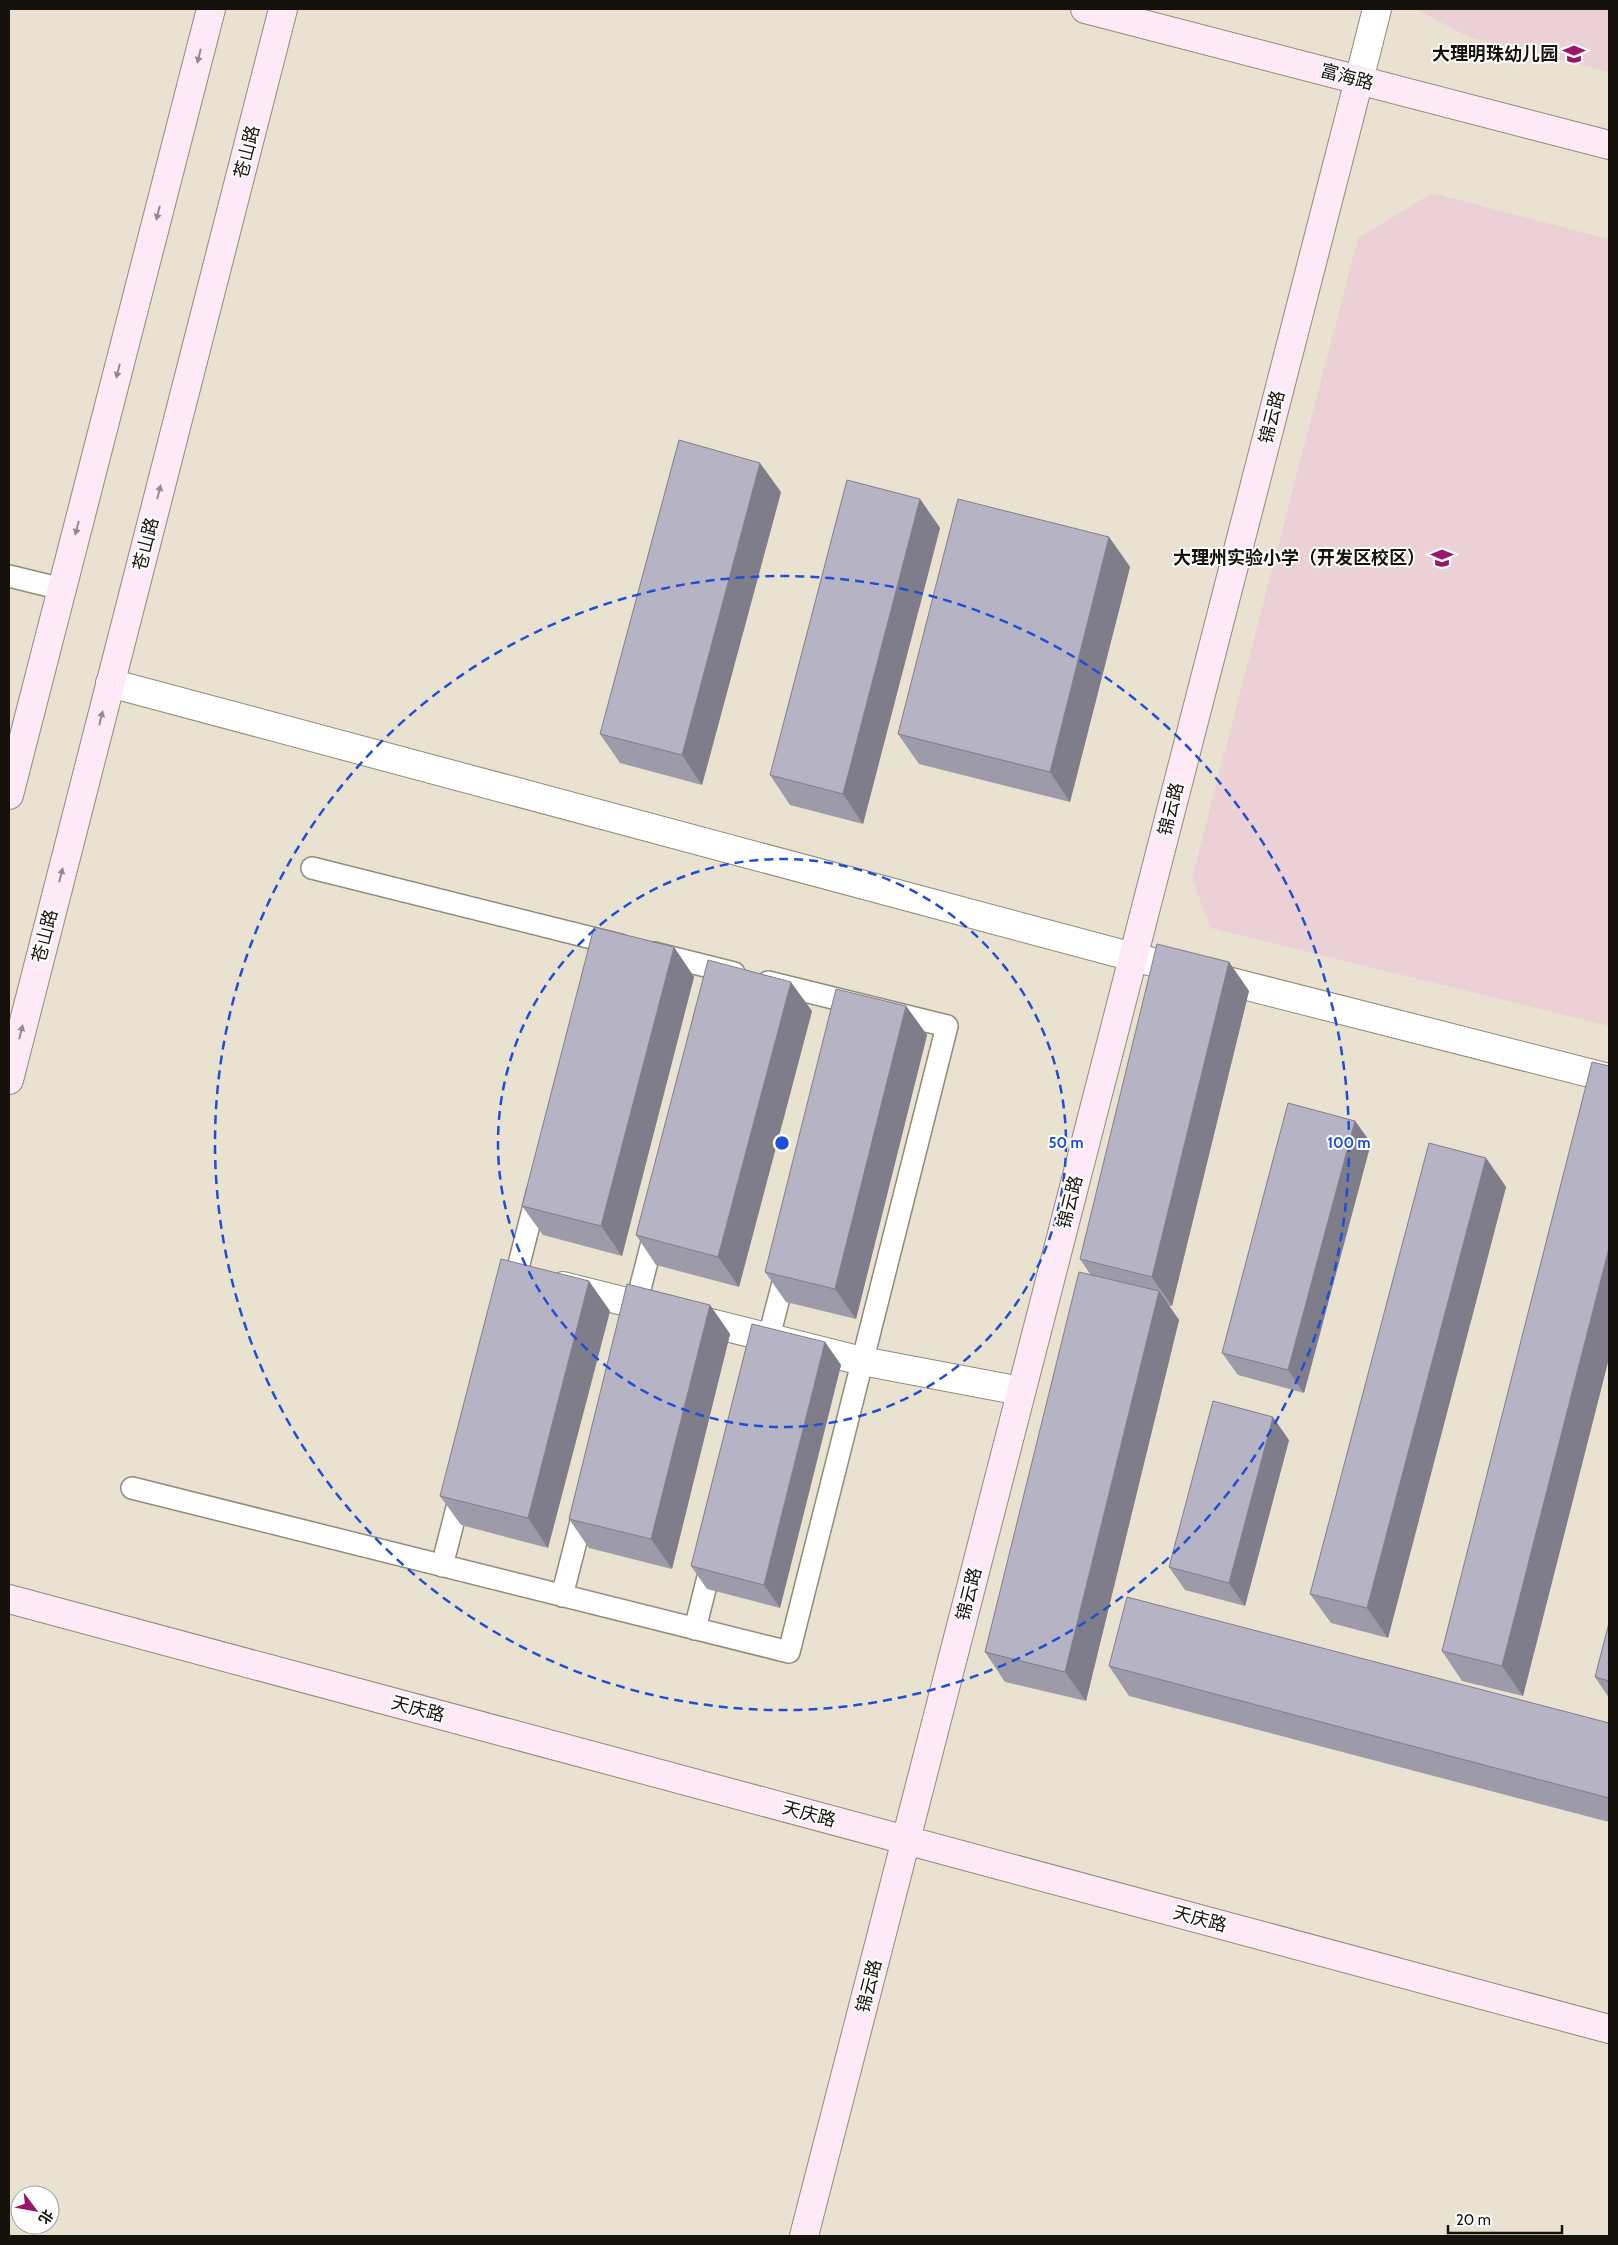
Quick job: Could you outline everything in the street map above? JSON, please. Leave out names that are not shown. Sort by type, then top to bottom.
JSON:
[{"type":"street","points":[[9,795],[211,9]]},
{"type":"street","name":"苍山路","points":[[9,1080],[283,9]]},
{"type":"street","name":"富海路","points":[[1085,9],[1609,145]]},
{"type":"street","points":[[1359,80],[1377,9]]},
{"type":"street","name":"锦云路","points":[[804,2236],[1359,80]]},
{"type":"street","points":[[110,684],[1133,956],[1609,1078]]},
{"type":"street","points":[[516,1274],[862,1361],[1022,1391]]},
{"type":"street","name":"天庆路","points":[[9,1598],[1609,2029]]},
{"type":"lane","points":[[9,576],[62,589]]},
{"type":"lane","points":[[132,1488],[789,1652],[947,1026],[851,1013],[599,949],[312,868]]},
{"type":"lane","points":[[506,1312],[543,1169]]},
{"type":"lane","points":[[629,1333],[660,1209]]},
{"type":"lane","points":[[759,1375],[791,1252]]},
{"type":"lane","points":[[442,1566],[466,1472]]},
{"type":"lane","points":[[562,1596],[591,1483]]},
{"type":"lane","points":[[695,1629],[716,1545]]},
{"type":"shaded area","name":"大理明珠幼儿园","points":[[1415,9],[1609,9],[1609,72],[1469,37]]},
{"type":"shaded area","name":"大理州实验小学（开发区校区）","points":[[1432,193],[1609,239],[1609,1026],[1210,928],[1192,878],[1358,238]]},
{"type":"building","points":[[679,440],[760,463],[682,755],[600,734]]},
{"type":"building","points":[[847,480],[920,499],[843,794],[770,775]]},
{"type":"building","points":[[958,499],[1109,537],[1050,772],[898,734]]},
{"type":"building","points":[[594,927],[674,947],[601,1226],[522,1206]]},
{"type":"building","points":[[1157,944],[1229,962],[1152,1277],[1080,1259]]},
{"type":"building","points":[[708,960],[791,982],[718,1257],[636,1235]]},
{"type":"building","points":[[836,989],[906,1006],[835,1289],[765,1272]]},
{"type":"building","points":[[1592,1062],[1609,1066],[1609,1248],[1502,1666],[1442,1651]]},
{"type":"building","points":[[1288,1103],[1355,1121],[1288,1370],[1222,1353]]},
{"type":"building","points":[[1429,1143],[1486,1158],[1367,1608],[1310,1594]]},
{"type":"building","points":[[501,1259],[589,1281],[528,1518],[440,1496]]},
{"type":"building","points":[[1079,1272],[1159,1291],[1065,1672],[985,1652]]},
{"type":"building","points":[[627,1284],[710,1305],[651,1539],[569,1519]]},
{"type":"building","points":[[752,1324],[825,1342],[764,1585],[691,1566]]},
{"type":"building","points":[[1213,1401],[1273,1417],[1229,1583],[1169,1567]]},
{"type":"building","points":[[1127,1597],[1609,1723],[1609,1798],[1109,1666]]},
{"type":"building","points":[[1609,1623],[1609,1681],[1595,1677]]},
{"type":"place","name":"大理明珠幼儿园","points":[[1574,54]]},
{"type":"place","name":"大理州实验小学（开发区校区）","points":[[1442,558]]}]
